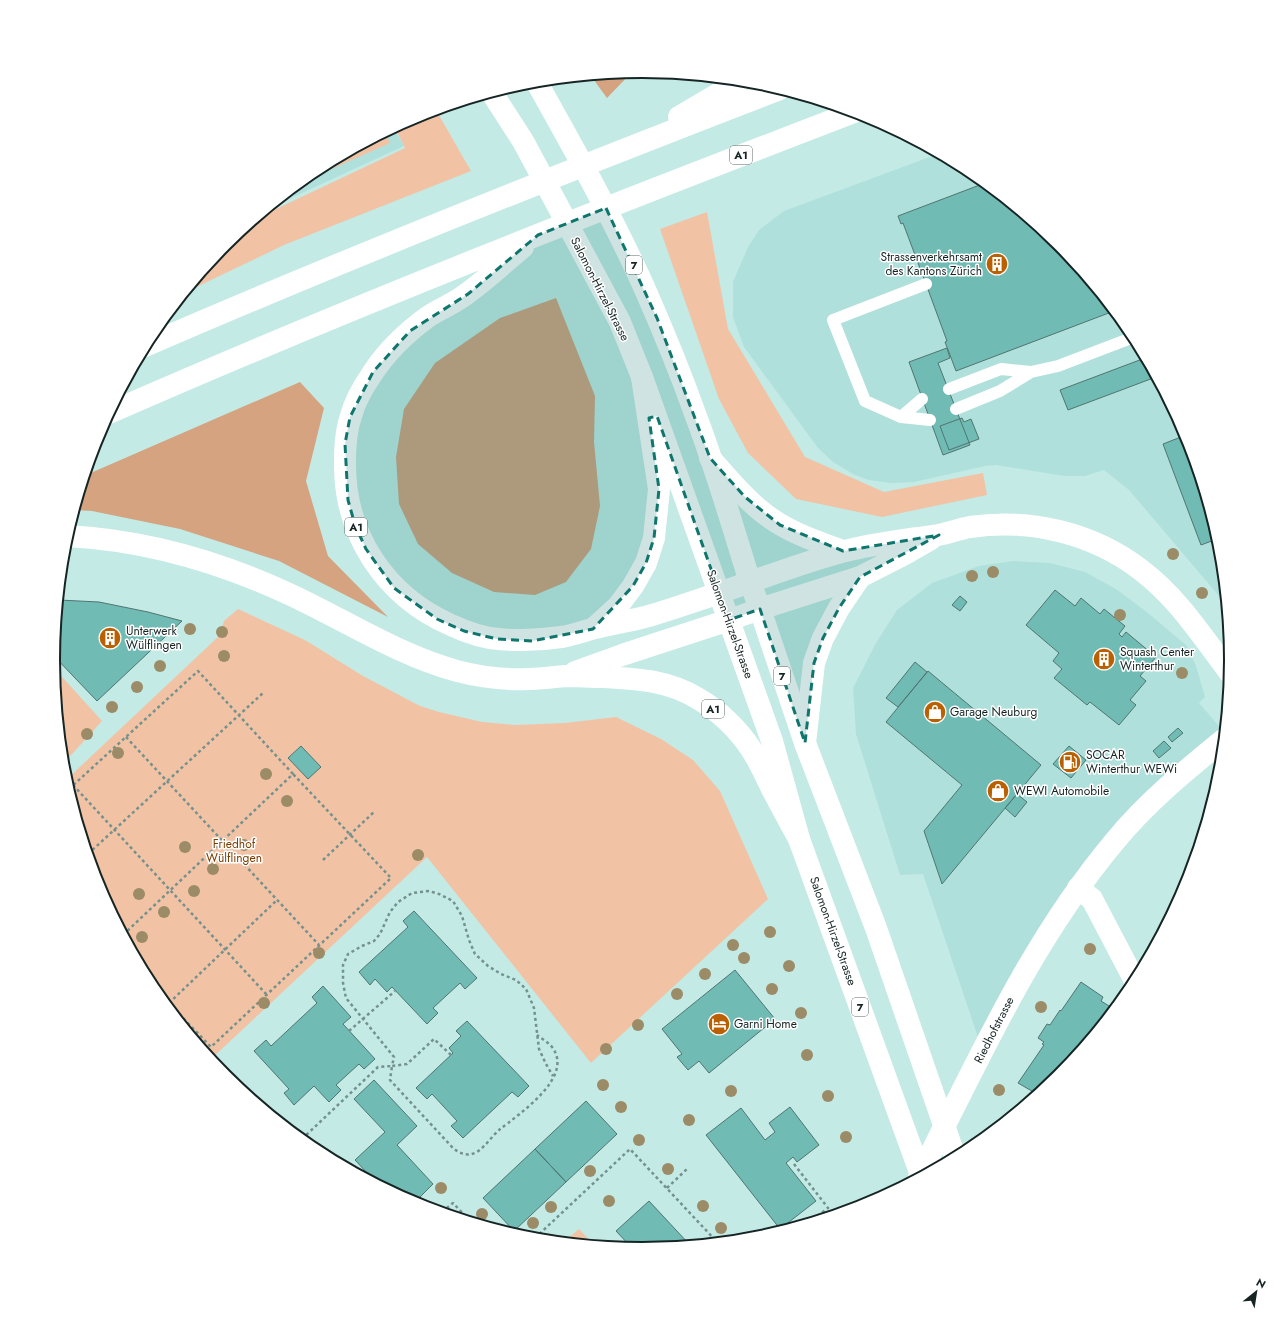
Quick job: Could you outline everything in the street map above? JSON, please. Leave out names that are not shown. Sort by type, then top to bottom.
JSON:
[{"type":"main road","points":[[627,148],[733,85]]},
{"type":"main road","name":"7","points":[[539,87],[595,187],[630,257],[673,356],[698,420],[750,582],[805,743],[876,928],[953,1152]]},
{"type":"main road","points":[[155,342],[259,297],[515,192],[771,93]]},
{"type":"main road","name":"Salomon-Hirzel-Strasse","points":[[495,97],[523,141],[620,322],[642,377],[772,741],[799,839],[920,1171]]},
{"type":"main road","name":"A1","points":[[117,410],[297,332],[538,234],[846,115]]},
{"type":"main road","name":"A1","points":[[538,234],[468,294],[429,317],[410,331],[391,349],[373,372],[358,396],[350,417],[345,444],[345,472],[348,500],[355,525],[366,549],[378,568],[394,588],[412,603],[437,619],[464,631],[497,639],[532,641],[563,637],[646,617],[719,592]]},
{"type":"main road","name":"A1","points":[[593,629],[618,606],[633,586],[646,563],[654,538],[659,489],[642,377]]},
{"type":"main road","points":[[710,458],[745,497],[761,512],[780,525],[805,537],[843,551]]},
{"type":"main road","points":[[719,592],[843,551],[897,540],[939,535],[970,527],[999,524],[1029,525],[1055,529],[1080,537],[1113,552],[1135,566],[1158,584],[1177,602],[1224,665]]},
{"type":"main road","points":[[729,620],[760,608],[860,577],[939,535]]},
{"type":"main road","name":"A1","points":[[73,536],[138,544],[188,556],[237,572],[290,594],[395,648],[435,664],[458,671],[481,676],[527,679],[564,676],[631,678],[656,681],[677,688],[702,701],[717,712],[736,730],[751,749],[799,839]]},
{"type":"main road","points":[[805,743],[814,663],[823,638],[839,608],[860,577]]},
{"type":"main road","name":"A1","points":[[564,676],[625,654],[729,620]]},
{"type":"main road","name":"Riedhofstrasse","points":[[923,1169],[1014,992],[1048,932],[1078,888],[1115,840],[1151,802],[1218,744]]},
{"type":"main road","points":[[1078,888],[1092,899],[1131,974]]},
{"type":"lane","points":[[926,284],[832,320],[865,401],[901,417],[930,420]]},
{"type":"lane","points":[[949,389],[1001,369],[1031,372],[1058,366],[1128,339]]},
{"type":"lane","points":[[956,409],[1000,391],[1031,372]]},
{"type":"lane","points":[[901,417],[922,399]]},
{"type":"path","points":[[74,784],[198,671],[391,878],[211,1047],[186,1021]]},
{"type":"path","points":[[92,850],[263,693]]},
{"type":"path","points":[[126,737],[319,945]]},
{"type":"path","points":[[127,931],[293,774]]},
{"type":"path","points":[[74,786],[267,995]]},
{"type":"path","points":[[323,860],[375,811]]},
{"type":"path","points":[[537,1035],[551,1047],[557,1057],[556,1070],[554,1076],[549,1086],[536,1100],[496,1132],[478,1152],[467,1155],[458,1152],[390,1080],[394,1057],[346,998],[343,983],[343,965],[348,954],[374,941],[380,934],[390,912],[398,902],[412,894],[429,891],[453,901],[462,916],[475,954],[488,966],[501,974],[516,980],[526,990],[534,1008],[537,1035],[539,1049],[554,1076]]},
{"type":"path","points":[[171,1001],[277,900]]},
{"type":"path","points":[[349,1031],[395,990]]},
{"type":"path","points":[[306,1135],[378,1067],[407,1064],[434,1039],[450,1056]]},
{"type":"path","points":[[540,1233],[630,1149],[713,1238]]},
{"type":"path","points":[[794,1164],[828,1208],[820,1214]]},
{"type":"path","points":[[667,1188],[688,1168]]},
{"type":"path","points":[[446,1208],[453,1202],[463,1214]]},
{"type":"highlighted area","points":[[606,208],[657,318],[710,458],[745,497],[780,525],[843,551],[939,535],[860,577],[839,608],[823,638],[814,663],[805,743],[760,609],[729,620],[657,416],[649,418],[659,489],[654,538],[646,563],[633,586],[593,629],[532,641],[497,639],[464,631],[437,619],[394,588],[366,549],[355,525],[348,500],[345,444],[350,417],[373,372],[410,331],[468,294],[538,235]]},
{"type":"shaded area","points":[[626,78],[607,98],[594,80]]},
{"type":"shaded area","points":[[397,133],[404,146],[284,201],[319,176],[351,156]]},
{"type":"shaded area","points":[[933,156],[965,176],[1026,222],[1054,248],[1080,276],[1104,306],[1146,369],[1164,403],[1180,437],[1204,509],[1213,546],[1220,598],[1129,490],[1104,470],[1085,476],[1065,476],[996,465],[985,466],[914,482],[891,483],[869,480],[853,474],[833,462],[818,448],[744,347],[733,317],[733,282],[748,247],[759,230],[784,211]]},
{"type":"shaded area","points":[[556,298],[595,396],[594,442],[600,506],[591,549],[566,582],[535,595],[494,592],[452,573],[418,544],[399,504],[396,457],[404,409],[435,363],[500,318]]},
{"type":"shaded area","points":[[300,382],[324,408],[306,481],[328,556],[388,617],[279,561],[180,529],[92,511],[80,510],[91,473]]},
{"type":"shaded area","points":[[1013,561],[1050,563],[1085,572],[1116,589],[1148,613],[1187,646],[1196,666],[1205,697],[1199,703],[1220,727],[1219,737],[1115,840],[983,1052],[923,874],[900,875],[856,734],[853,688],[876,643],[897,610],[932,583],[979,566]]},
{"type":"green space","points":[[439,115],[471,171],[284,245],[194,288],[230,248],[272,211],[405,148],[397,132]]},
{"type":"green space","points":[[387,137],[390,143],[327,171],[351,156]]},
{"type":"green space","points":[[707,212],[728,329],[805,457],[884,492],[983,473],[987,495],[882,517],[796,499],[748,453],[719,399],[660,229]]},
{"type":"green space","name":"Friedhof Wülflingen","points":[[238,609],[305,640],[363,676],[420,706],[439,712],[482,722],[515,725],[565,723],[616,717],[661,739],[693,760],[720,791],[768,899],[591,1063],[427,857],[215,1056],[180,1014],[158,983],[138,951],[120,917],[104,883],[91,847],[71,775],[219,636],[224,621]]},
{"type":"green space","points":[[60,675],[102,721],[68,758],[61,698]]},
{"type":"green space","points":[[579,1229],[589,1239],[569,1237]]},
{"type":"building","name":"Strassenverkehrsamt des Kantons Zürich","points":[[978,186],[1026,222],[1054,248],[1080,276],[1109,313],[956,371],[945,342],[947,341],[926,284],[903,223],[901,224],[898,216]]},
{"type":"building","points":[[947,348],[950,358],[938,363],[970,445],[943,455],[909,362]]},
{"type":"building","points":[[1140,360],[1151,379],[1068,410],[1060,390]]},
{"type":"building","points":[[962,418],[964,422],[971,419],[979,439],[949,450],[940,426]]},
{"type":"building","points":[[1180,437],[1204,509],[1212,541],[1201,545],[1163,444]]},
{"type":"building","name":"Squash Center Winterthur","points":[[1055,590],[1075,606],[1081,598],[1100,614],[1104,609],[1125,626],[1119,634],[1122,637],[1126,632],[1156,657],[1140,676],[1146,681],[1130,700],[1136,705],[1119,725],[1090,702],[1087,705],[1054,678],[1062,669],[1053,661],[1059,653],[1026,625]]},
{"type":"building","points":[[960,596],[967,602],[960,611],[952,605]]},
{"type":"building","name":"Unterwerk Wülflingen","points":[[63,600],[99,602],[182,621],[97,701],[60,662]]},
{"type":"building","points":[[915,662],[927,672],[898,707],[886,698]]},
{"type":"building","points":[[928,671],[1041,765],[942,884],[924,831],[962,785],[886,722]]},
{"type":"building","points":[[1178,728],[1183,733],[1172,742],[1168,737]]},
{"type":"building","points":[[1164,741],[1171,748],[1159,758],[1153,751]]},
{"type":"building","points":[[301,746],[321,767],[308,779],[288,758]]},
{"type":"building","name":"SOCAR Winterthur WEWi","points":[[1069,746],[1086,760],[1071,778],[1053,764]]},
{"type":"building","points":[[1017,794],[1027,802],[1015,817],[1005,808]]},
{"type":"building","points":[[414,911],[477,978],[465,989],[460,983],[433,1008],[438,1013],[427,1024],[392,987],[387,992],[375,979],[370,985],[359,972],[408,927],[403,921]]},
{"type":"building","name":"Garni Home","points":[[735,970],[775,1019],[709,1073],[699,1061],[688,1070],[677,1057],[682,1054],[662,1029]]},
{"type":"building","points":[[1081,982],[1103,997],[1101,1001],[1110,1006],[1080,1044],[1054,1072],[1033,1092],[1018,1083],[1044,1045],[1042,1044],[1044,1042],[1038,1038],[1047,1024],[1050,1025],[1060,1010],[1061,1011]]},
{"type":"building","points":[[323,986],[351,1017],[343,1024],[375,1059],[364,1069],[359,1064],[336,1085],[341,1090],[329,1102],[314,1086],[294,1105],[284,1093],[289,1089],[254,1051],[266,1040],[271,1046],[317,1003],[312,997]]},
{"type":"building","points":[[467,1021],[529,1086],[518,1097],[512,1092],[463,1138],[451,1126],[457,1121],[432,1094],[427,1099],[416,1088],[453,1053],[449,1048],[461,1036],[456,1031]]},
{"type":"building","points":[[374,1080],[417,1126],[397,1145],[433,1184],[419,1198],[366,1172],[355,1160],[385,1132],[354,1099]]},
{"type":"building","points":[[586,1101],[617,1134],[566,1182],[535,1149]]},
{"type":"building","points":[[790,1107],[819,1145],[797,1162],[793,1157],[786,1163],[816,1201],[787,1223],[777,1226],[706,1135],[741,1108],[765,1140],[775,1132],[769,1123]]},
{"type":"building","points":[[535,1149],[566,1182],[517,1228],[510,1227],[483,1198]]},
{"type":"building","points":[[649,1201],[686,1240],[626,1242],[616,1231]]},
{"type":"place","name":"Strassenverkehrsamt des Kantons Zürich","points":[[997,264]]},
{"type":"place","name":"Unterwerk Wülflingen","points":[[110,638]]},
{"type":"place","name":"Squash Center Winterthur","points":[[1104,659]]},
{"type":"place","name":"Garage Neuburg","points":[[935,712]]},
{"type":"place","name":"SOCAR Winterthur WEWi","points":[[1070,762]]},
{"type":"place","name":"WEWI Automobile","points":[[998,791]]},
{"type":"place","name":"Garni Home","points":[[719,1024]]}]
